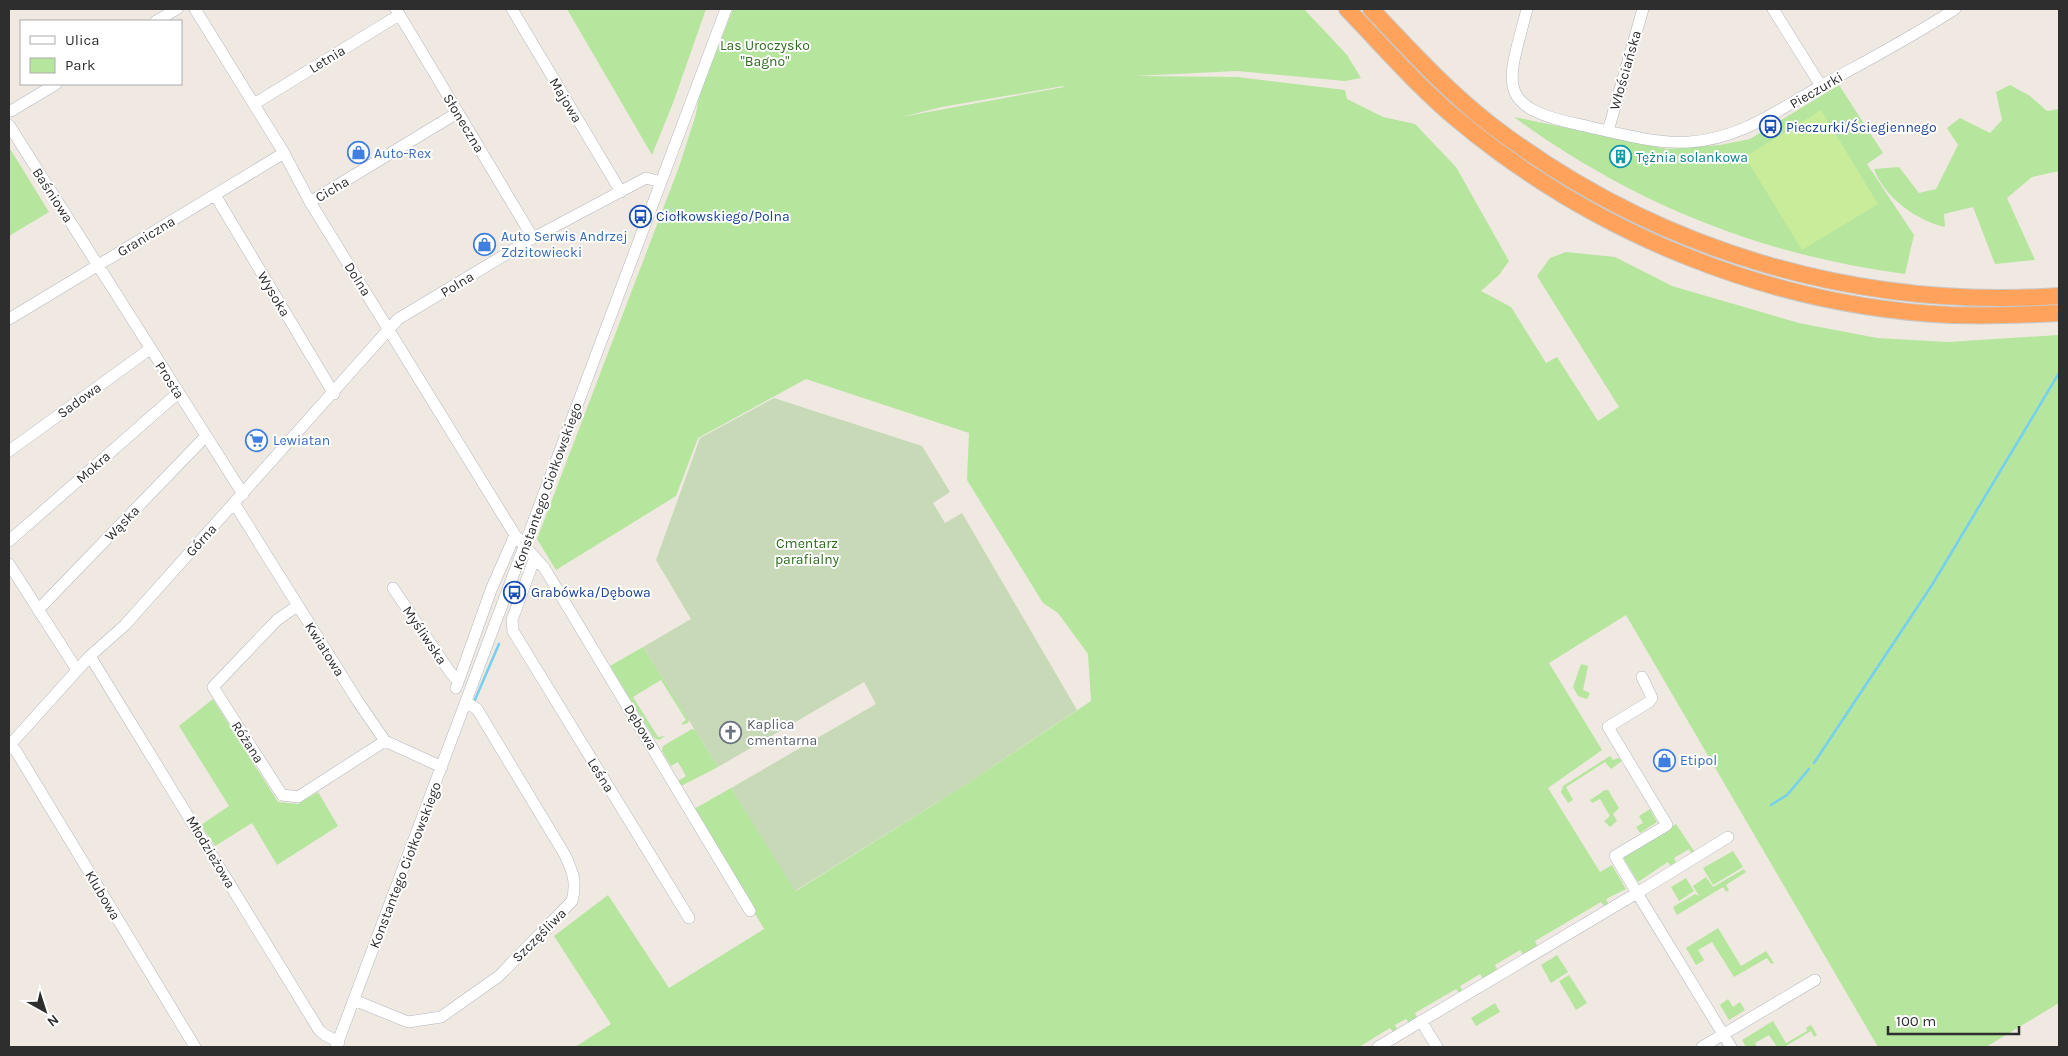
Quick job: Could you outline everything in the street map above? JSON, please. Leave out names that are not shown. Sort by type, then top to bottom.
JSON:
[{"type":"highway","points":[[1347,9],[1415,80],[1458,120],[1541,180],[1579,204],[1647,239],[1739,275],[1843,302],[1950,315],[2004,316],[2059,313]]},
{"type":"highway","points":[[1371,9],[1435,75],[1483,118],[1551,168],[1649,222],[1746,260],[1846,285],[1932,296],[1982,298],[2059,296]]},
{"type":"highway","points":[[1458,120],[1457,113],[1462,110],[1483,118]]},
{"type":"highway","points":[[1843,302],[1846,285]]},
{"type":"street","points":[[158,20],[176,9]]},
{"type":"street","name":"Dolna","points":[[195,9],[284,153],[310,202],[515,535],[525,547]]},
{"type":"street","name":"Majowa","points":[[512,9],[620,192]]},
{"type":"street","name":"Konstantego Ciołkowskiego","points":[[338,1044],[726,9]]},
{"type":"street","name":"Pieczurki","points":[[1526,9],[1512,70],[1514,92],[1527,108],[1537,114],[1608,131],[1664,141],[1706,140],[1740,131],[1765,120],[1821,86],[1895,46],[1955,9]]},
{"type":"street","name":"Włościańska","points":[[1608,131],[1643,9]]},
{"type":"street","points":[[1773,9],[1821,86]]},
{"type":"street","name":"Letnia","points":[[254,104],[397,12]]},
{"type":"street","name":"Słoneczna","points":[[397,12],[533,238]]},
{"type":"street","points":[[11,112],[54,85]]},
{"type":"street","name":"Cicha","points":[[310,202],[457,113]]},
{"type":"street","name":"Baśniowa","points":[[9,125],[98,265]]},
{"type":"street","name":"Graniczna","points":[[9,318],[284,153]]},
{"type":"street","name":"Polna","points":[[389,329],[398,319],[533,238],[646,178],[661,182]]},
{"type":"street","name":"Wysoka","points":[[215,195],[334,394]]},
{"type":"street","name":"Prosta","points":[[98,265],[242,494]]},
{"type":"street","name":"Górna","points":[[9,745],[90,656],[125,625],[334,394],[389,329]]},
{"type":"street","name":"Sadowa","points":[[9,451],[150,349]]},
{"type":"street","name":"Mokra","points":[[9,541],[178,393]]},
{"type":"street","name":"Wąska","points":[[38,610],[206,436]]},
{"type":"street","name":"Kwiatowa","points":[[234,503],[298,606],[386,741]]},
{"type":"street","name":"Myśliwska","points":[[393,588],[457,684],[491,590],[515,535]]},
{"type":"street","name":"Dębowa","points":[[525,547],[540,562],[560,593],[750,911]]},
{"type":"street","name":"Leśna","points":[[535,557],[512,620],[513,631],[690,918]]},
{"type":"street","points":[[9,564],[77,670]]},
{"type":"street","name":"Różana","points":[[298,606],[277,620],[213,687],[282,795],[298,797],[386,741]]},
{"type":"street","name":"Młodzieżowa","points":[[90,656],[319,1030],[338,1044]]},
{"type":"street","points":[[1642,678],[1652,698],[1649,702],[1608,727],[1668,825],[1615,856],[1731,1047]]},
{"type":"street","name":"Szczęśliwa","points":[[354,1000],[408,1022],[441,1017],[499,976],[572,901],[576,887],[574,873],[565,855],[476,709],[466,702]]},
{"type":"street","points":[[386,741],[442,767]]},
{"type":"street","name":"Klubowa","points":[[9,745],[16,751],[195,1047]]},
{"type":"street","points":[[1378,1047],[1728,838]]},
{"type":"street","points":[[1702,1047],[1816,980]]},
{"type":"street","points":[[1421,1021],[1437,1047]]},
{"type":"green space","name":"Las Uroczysko \"Bagno\"","points":[[567,9],[706,9],[673,103],[652,155]]},
{"type":"green space","points":[[733,9],[1304,9],[1347,55],[1361,78],[1345,81],[1237,71],[1135,76],[1237,77],[1345,90],[1347,99],[1383,117],[1415,124],[1456,167],[1509,261],[1499,275],[1481,291],[1511,307],[1546,363],[1557,357],[1598,421],[1619,407],[1537,276],[1550,258],[1566,252],[1615,257],[1672,286],[1799,323],[1877,338],[1948,342],[2059,335],[2059,1003],[1986,1047],[1878,1047],[1626,615],[1549,663],[1602,750],[1548,788],[1600,872],[1612,865],[1626,889],[1606,899],[1609,905],[1605,907],[1601,902],[1535,941],[1538,947],[1524,956],[1520,950],[1495,965],[1498,971],[1484,980],[1480,974],[1460,986],[1463,992],[1460,994],[1456,989],[1415,1013],[1418,1019],[1410,1024],[1406,1019],[1395,1025],[1398,1031],[1394,1033],[1390,1028],[1359,1047],[575,1047],[611,1024],[554,936],[608,895],[669,988],[764,929],[694,809],[731,788],[796,891],[965,785],[1091,701],[1088,654],[1058,613],[1043,603],[967,480],[969,433],[806,379],[698,438],[676,496],[556,570],[537,539],[679,167],[696,114],[699,96]],"holes":[[[1064,87],[901,117],[942,107]]]},
{"type":"green space","points":[[1839,85],[1883,153],[1867,164],[1914,235],[1905,274],[1800,254],[1749,239],[1699,221],[1604,175],[1558,148],[1514,117],[1667,149],[1720,145],[1750,139]]},
{"type":"green space","points":[[2010,85],[2030,96],[2047,111],[2059,109],[2059,171],[2032,177],[2007,198],[2035,260],[1995,264],[1973,207],[1944,214],[1945,227],[1934,224],[1913,213],[1893,198],[1878,179],[1874,169],[1899,167],[1919,193],[1936,189],[1958,145],[1947,128],[1960,118],[1990,133],[2002,120],[1996,92]]},
{"type":"green space","points":[[1821,110],[1878,204],[1802,250],[1745,157]]},
{"type":"green space","points":[[9,147],[49,212],[9,236]]},
{"type":"green space","name":"Cmentarz parafialny","points":[[774,398],[922,446],[950,492],[933,503],[945,523],[962,513],[1077,710],[965,785],[795,891],[731,788],[876,704],[864,682],[718,767],[643,647],[691,619],[656,560],[700,438]]},
{"type":"green space","points":[[643,647],[689,720],[688,723],[682,725],[686,720],[661,680],[633,697],[658,737],[665,736],[659,740],[654,738],[610,666]]},
{"type":"green space","points":[[1581,664],[1588,666],[1583,690],[1590,693],[1587,699],[1578,696],[1573,687]]},
{"type":"green space","points":[[213,699],[278,802],[298,804],[318,792],[338,826],[277,865],[252,823],[215,846],[201,825],[229,806],[179,726]]},
{"type":"green space","points":[[692,729],[695,730],[718,767],[681,786],[678,781],[686,776],[678,762],[671,766],[662,751],[663,746]]},
{"type":"green space","points":[[1610,756],[1613,760],[1619,758],[1622,761],[1611,769],[1605,762],[1566,787],[1573,800],[1568,803],[1561,792],[1563,786]]},
{"type":"green space","points":[[1608,790],[1619,808],[1613,814],[1617,821],[1610,827],[1604,821],[1610,816],[1600,799],[1592,803],[1590,800]]},
{"type":"green space","points":[[1650,809],[1657,822],[1640,833],[1636,827],[1643,823],[1639,816]]},
{"type":"green space","points":[[1676,824],[1694,851],[1692,855],[1689,849],[1674,858],[1677,864],[1671,867],[1668,862],[1638,882],[1623,857],[1624,855]]},
{"type":"green space","points":[[1733,851],[1743,867],[1713,885],[1703,868]]},
{"type":"green space","points":[[1744,869],[1746,872],[1726,885],[1729,890],[1726,892],[1723,887],[1677,915],[1673,907],[1695,894],[1699,896],[1693,886],[1706,877],[1713,887]]},
{"type":"green space","points":[[1686,878],[1694,891],[1679,901],[1671,887]]},
{"type":"green space","points":[[1718,928],[1741,966],[1766,951],[1774,963],[1771,964],[1767,958],[1734,977],[1712,942],[1698,950],[1704,960],[1696,965],[1686,948]]},
{"type":"green space","points":[[1557,955],[1568,972],[1551,983],[1541,965]]},
{"type":"green space","points":[[1569,975],[1587,1003],[1576,1010],[1559,981]]},
{"type":"green space","points":[[1728,999],[1733,1007],[1740,1002],[1745,1010],[1729,1020],[1720,1005]]},
{"type":"green space","points":[[1495,1003],[1500,1012],[1476,1026],[1471,1018]]},
{"type":"green space","points":[[1773,1021],[1786,1043],[1807,1031],[1806,1028],[1811,1025],[1817,1035],[1814,1037],[1811,1031],[1784,1047],[1777,1047],[1769,1035],[1755,1043],[1757,1047],[1746,1047],[1742,1040]]},
{"type":"waterway","points":[[1814,763],[1932,585],[2059,373]]},
{"type":"waterway","points":[[474,702],[499,644]]},
{"type":"waterway","points":[[1771,805],[1787,795],[1809,769]]},
{"type":"place","name":"Pieczurki/Ściegiennego","points":[[1770,127]]},
{"type":"place","name":"Auto-Rex","points":[[358,153]]},
{"type":"place","name":"Tężnia solankowa","points":[[1620,157]]},
{"type":"place","name":"Ciołkowskiego/Polna","points":[[640,216]]},
{"type":"place","name":"Auto Serwis Andrzej Zdzitowiecki","points":[[485,244]]},
{"type":"place","name":"Lewiatan","points":[[257,440]]},
{"type":"place","name":"Grabówka/Dębowa","points":[[515,592]]},
{"type":"place","name":"Kaplica cmentarna","points":[[731,732]]},
{"type":"place","name":"Etipol","points":[[1664,760]]}]
